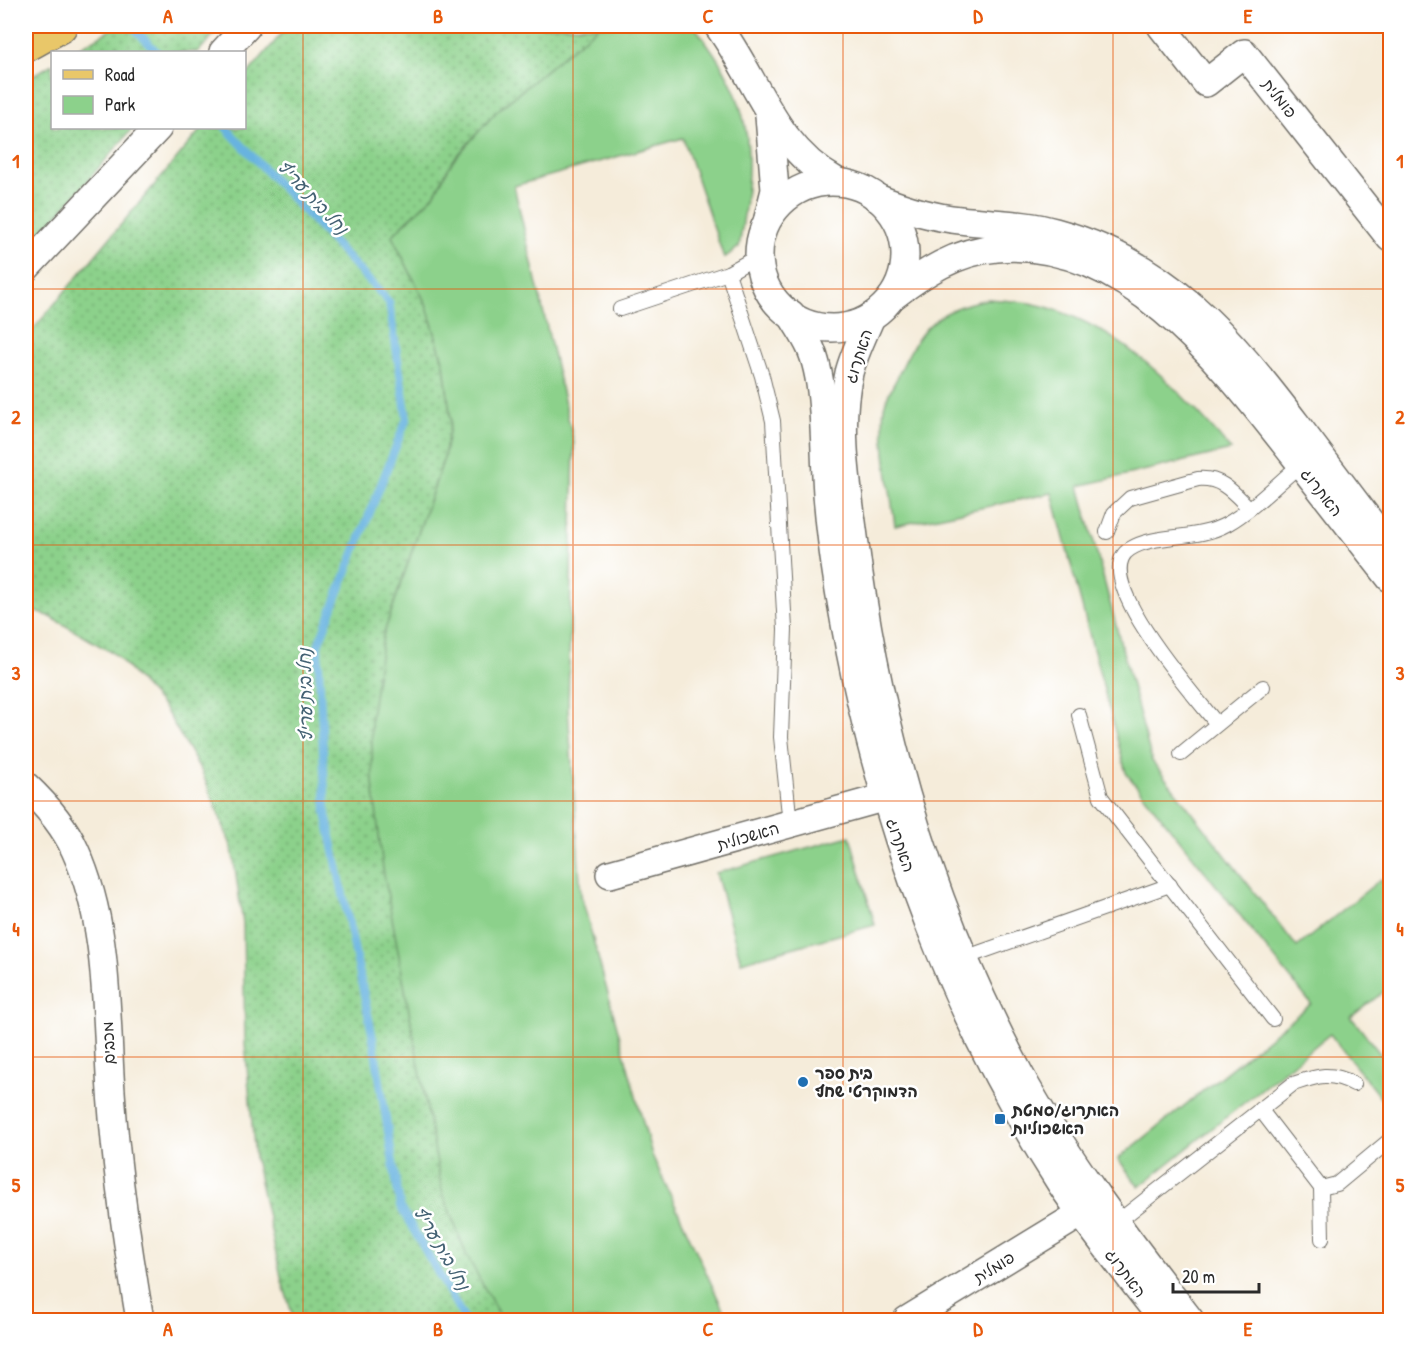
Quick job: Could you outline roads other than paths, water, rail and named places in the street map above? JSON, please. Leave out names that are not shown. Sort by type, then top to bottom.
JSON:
[{"type":"main road","points":[[26,45],[60,26]]},
{"type":"street","points":[[224,51],[247,26]]},
{"type":"street","points":[[718,26],[734,48],[768,112],[790,144],[821,173],[836,181],[856,185],[877,198],[890,210],[904,240],[903,271],[892,297],[871,317],[859,323],[833,328],[820,327],[798,319],[780,306],[766,287],[760,265],[760,242],[775,190],[768,112]]},
{"type":"street","name":"פומלית","points":[[1161,26],[1206,83],[1244,53],[1390,238]]},
{"type":"street","points":[[26,268],[157,129]]},
{"type":"street","points":[[768,220],[789,195],[812,185],[836,181]]},
{"type":"street","name":"האתרוג","points":[[877,198],[933,216],[1053,231],[1096,245],[1137,265],[1169,286],[1197,309],[1245,357],[1390,548]]},
{"type":"street","name":"האתרוג","points":[[892,297],[917,278],[945,262],[984,250],[1022,247],[1081,261],[1121,280],[1152,301],[1212,354],[1390,578]]},
{"type":"street","name":"האתרוג","points":[[791,314],[811,349],[817,375],[836,574],[850,654],[886,797],[916,889],[968,1015],[1029,1132],[1082,1213],[1162,1320]]},
{"type":"street","name":"האתרוג","points":[[871,317],[849,374],[843,420],[846,479],[868,635],[902,775],[925,855],[964,958],[1020,1074],[1058,1139],[1116,1223],[1190,1320]]},
{"type":"street","name":"מכבים","points":[[26,786],[47,806],[75,849],[94,903],[104,975],[121,1207],[140,1320]]},
{"type":"street","name":"האשכולית","points":[[610,874],[886,797]]},
{"type":"street","name":"פומלית","points":[[907,1320],[1082,1213]]},
{"type":"lane","points":[[620,309],[728,273],[760,255]]},
{"type":"lane","points":[[728,273],[762,376],[773,421],[785,629],[781,737],[790,824]]},
{"type":"lane","points":[[1217,724],[1134,614],[1119,576],[1121,561],[1128,549],[1142,544],[1215,530],[1228,524],[1301,464]]},
{"type":"lane","points":[[1107,532],[1120,504],[1130,498],[1198,479],[1209,478],[1221,482],[1248,507]]},
{"type":"lane","points":[[1181,754],[1263,687]]},
{"type":"lane","points":[[1079,715],[1101,797],[1273,1019]]},
{"type":"lane","points":[[964,958],[1170,885]]},
{"type":"lane","points":[[1116,1223],[1293,1084],[1315,1077],[1338,1075],[1354,1084]]},
{"type":"lane","points":[[1260,1109],[1321,1188],[1322,1239]]},
{"type":"lane","points":[[1321,1188],[1337,1184],[1390,1140]]},
{"type":"waterway","name":"נחל בית עריף","points":[[132,26],[156,51]]},
{"type":"waterway","name":"נחל בית עריף","points":[[227,129],[389,302],[407,418],[318,645],[326,813],[373,1038],[400,1206],[465,1320]]},
{"type":"place","name":"בית ספר הדמוקרטי שחף","points":[[803,1082]]},
{"type":"place","name":"האתרוג/סמטת האשכוליות","points":[[1000,1119]]}]
